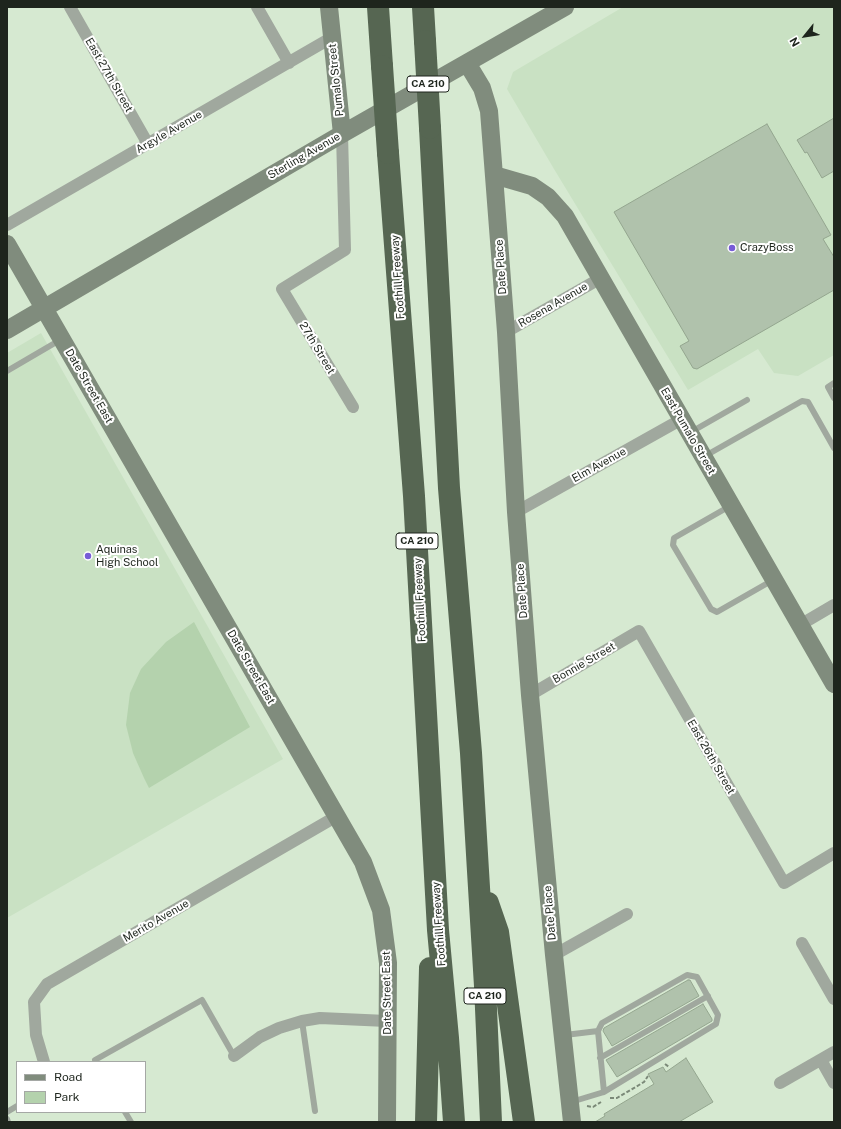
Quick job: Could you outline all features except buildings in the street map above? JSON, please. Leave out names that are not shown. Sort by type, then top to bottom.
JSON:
[{"type":"highway","name":"Foothill Freeway","points":[[378,7],[414,496],[438,930],[454,1122]]},
{"type":"highway","name":"CA 210","points":[[423,7],[449,488],[470,753],[485,986],[490,1122]]},
{"type":"highway","points":[[478,871],[498,932],[524,1122]]},
{"type":"highway","points":[[426,1122],[430,967],[438,930]]},
{"type":"street","name":"East 27th Street","points":[[70,7],[148,144]]},
{"type":"street","points":[[257,7],[288,63]]},
{"type":"street","name":"Pumalo Street","points":[[282,289],[345,250],[342,134],[329,7]]},
{"type":"street","name":"Sterling Avenue","points":[[7,330],[342,134],[565,7]]},
{"type":"street","name":"Argyle Avenue","points":[[7,225],[331,38]]},
{"type":"street","name":"Date Place","points":[[467,63],[482,88],[489,111],[506,332],[516,512],[530,695],[554,954],[572,1122]]},
{"type":"street","name":"East Pumalo Street","points":[[494,175],[532,186],[548,197],[565,216],[800,625],[827,666],[834,684]]},
{"type":"street","name":"Date Street East","points":[[7,244],[363,862],[381,910],[388,963],[387,1122]]},
{"type":"street","name":"Rosena Avenue","points":[[506,332],[601,278]]},
{"type":"street","name":"27th Street","points":[[282,289],[353,407]]},
{"type":"street","name":"Elm Avenue","points":[[516,512],[686,426]]},
{"type":"street","points":[[800,625],[834,606]]},
{"type":"street","name":"Bonnie Street","points":[[530,695],[639,632]]},
{"type":"street","name":"East 26th Street","points":[[639,632],[784,883],[834,853]]},
{"type":"street","name":"Merito Avenue","points":[[44,1061],[36,1035],[34,1002],[47,984],[336,816]]},
{"type":"street","points":[[554,954],[627,914]]},
{"type":"street","points":[[802,943],[834,998]]},
{"type":"street","points":[[234,1056],[260,1037],[279,1028],[302,1021],[320,1018],[387,1021]]},
{"type":"street","points":[[780,1083],[834,1052]]},
{"type":"street","points":[[821,1060],[834,1083]]},
{"type":"lane","points":[[7,371],[62,339]]},
{"type":"lane","points":[[834,383],[828,387],[834,398]]},
{"type":"lane","points":[[686,426],[747,400]]},
{"type":"lane","points":[[704,457],[802,401],[808,402],[834,448]]},
{"type":"lane","points":[[731,505],[674,538],[673,545],[711,609],[717,612],[774,579]]},
{"type":"lane","points":[[570,1103],[604,1092],[716,1024],[718,1015],[697,977],[687,975],[602,1023],[598,1031],[604,1092]]},
{"type":"lane","points":[[600,1058],[708,996]]},
{"type":"lane","points":[[94,1061],[202,1000],[234,1056]]},
{"type":"lane","points":[[302,1021],[315,1111]]},
{"type":"lane","points":[[563,1035],[598,1031]]},
{"type":"lane","points":[[7,1112],[16,1107]]},
{"type":"lane","points":[[126,1113],[131,1122]]},
{"type":"shaded area","points":[[623,7],[834,7],[834,355],[798,376],[774,373],[758,349],[688,390],[507,89],[513,72]]},
{"type":"shaded area","name":"Aquinas High School","points":[[41,333],[283,759],[7,918],[7,353]]},
{"type":"green space","points":[[194,622],[250,727],[149,788],[133,753],[126,725],[130,693],[141,669],[166,642]]},
{"type":"place","name":"CrazyBoss","points":[[732,248]]},
{"type":"place","name":"Aquinas High School","points":[[88,556]]}]
